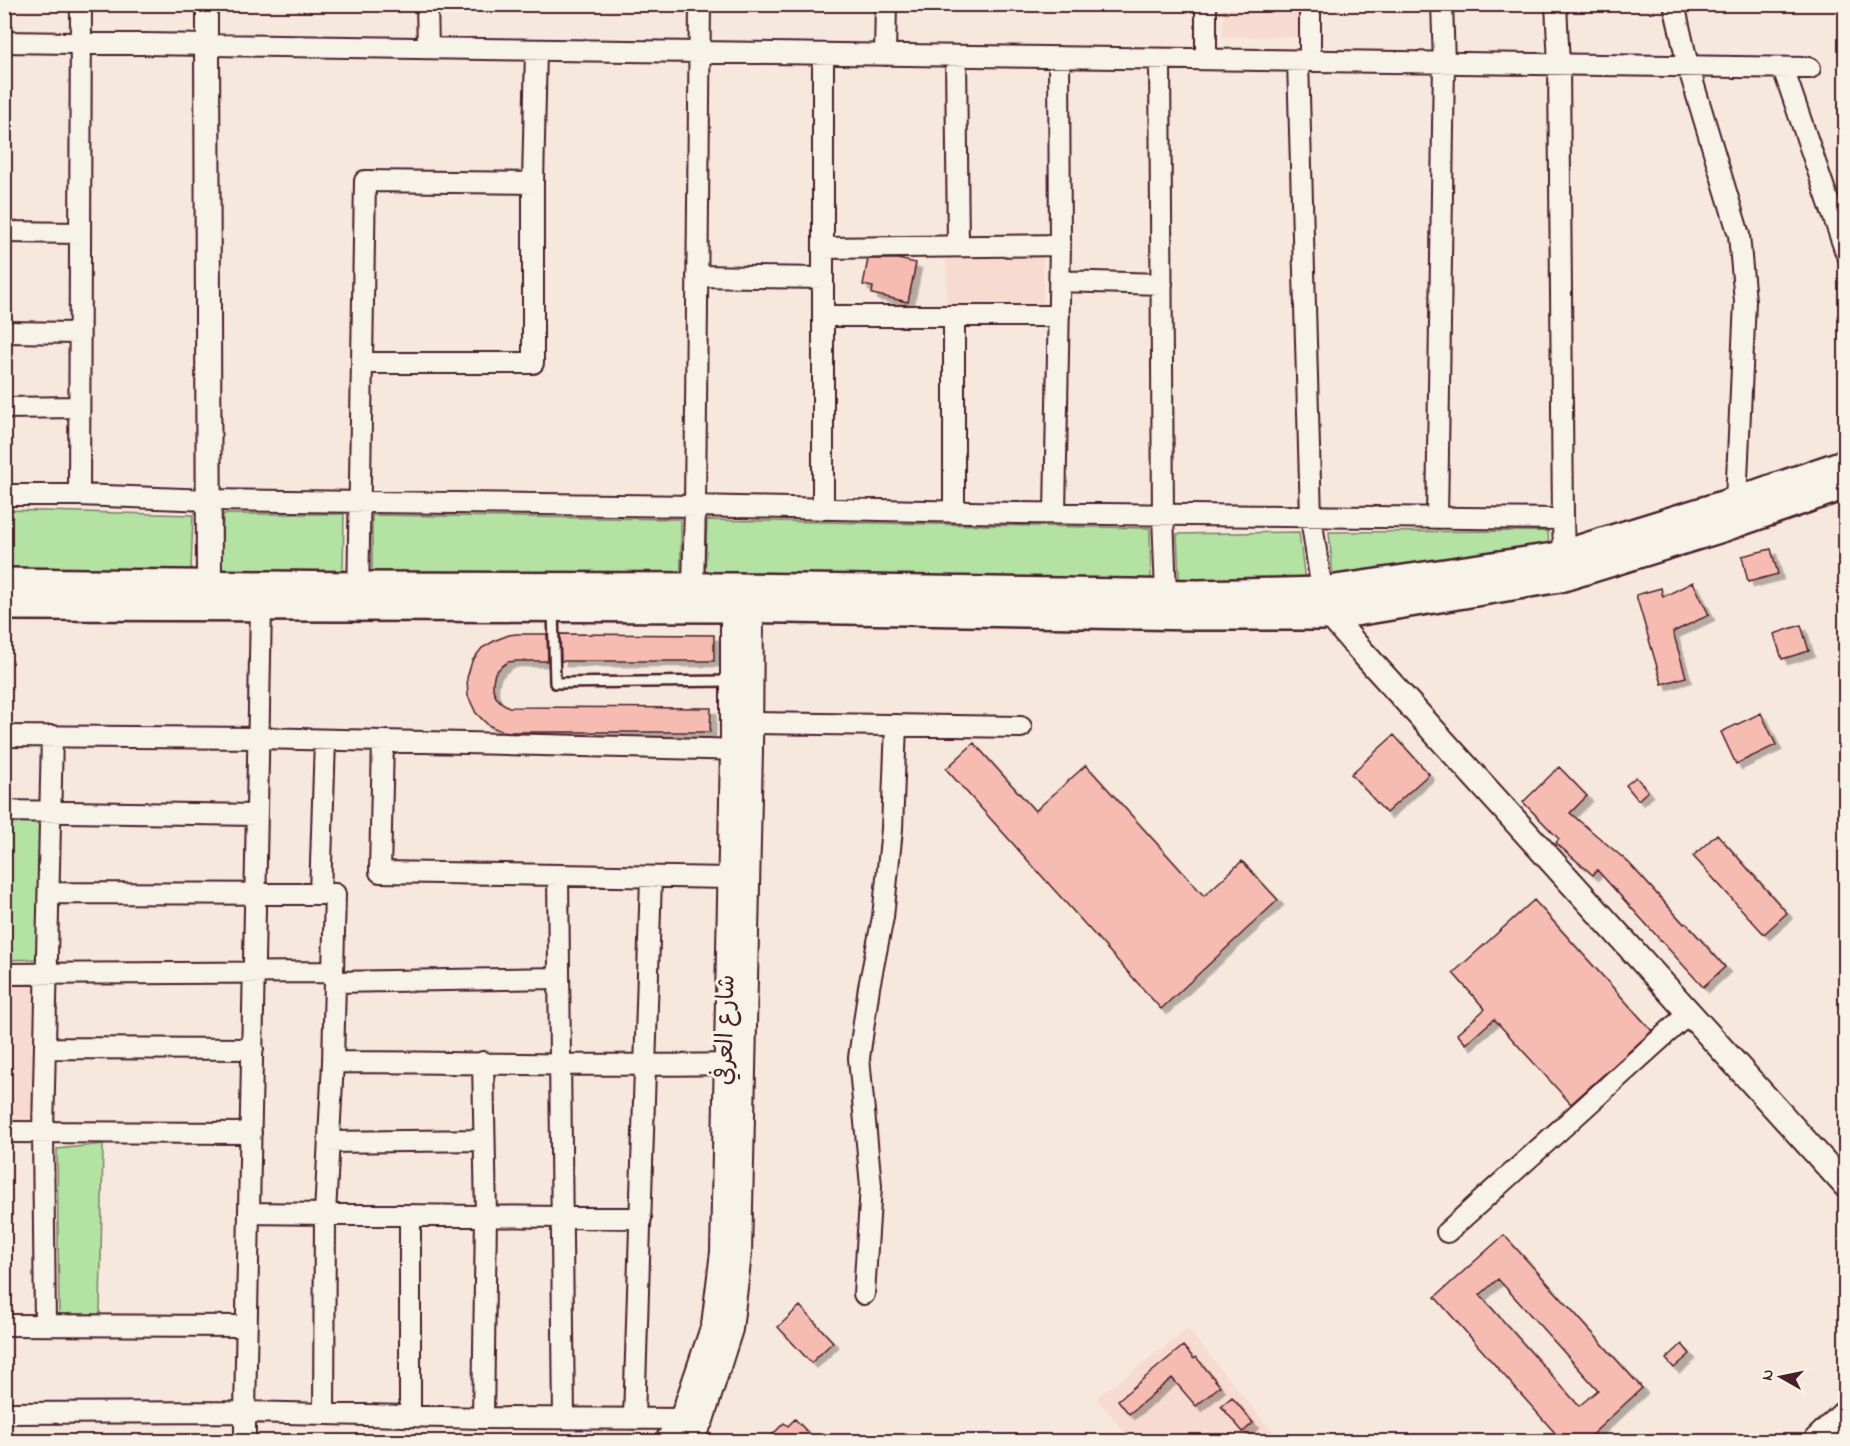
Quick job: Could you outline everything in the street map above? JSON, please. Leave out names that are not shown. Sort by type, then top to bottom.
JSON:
[{"type":"highway","points":[[1820,1442],[1845,1417]]},
{"type":"main road","points":[[4,606],[261,608],[358,597],[693,587],[1166,594],[1326,604],[1554,557],[1736,501],[1845,463]]},
{"type":"main road","points":[[4,582],[209,584],[358,597],[553,608],[1198,616],[1560,578],[1725,527],[1845,485]]},
{"type":"street","points":[[79,495],[81,4]]},
{"type":"street","points":[[207,4],[209,584]]},
{"type":"street","points":[[427,4],[428,48]]},
{"type":"street","points":[[693,587],[700,4]]},
{"type":"street","points":[[885,55],[886,4]]},
{"type":"street","points":[[1206,4],[1206,59]]},
{"type":"street","points":[[1310,4],[1304,61],[1311,517],[1326,604],[1362,652],[1845,1186]]},
{"type":"street","points":[[1437,518],[1444,63],[1442,4]]},
{"type":"street","points":[[1556,4],[1564,554]]},
{"type":"street","points":[[1674,4],[1688,66],[1739,235],[1745,301],[1736,501]]},
{"type":"street","points":[[4,42],[1810,68]]},
{"type":"street","points":[[362,363],[533,363],[536,50]]},
{"type":"street","points":[[823,54],[823,509]]},
{"type":"street","points":[[956,56],[958,246]]},
{"type":"street","points":[[1055,513],[1060,245],[1059,57]]},
{"type":"street","points":[[1160,59],[1163,515],[1166,594]]},
{"type":"street","points":[[1783,68],[1845,253]]},
{"type":"street","points":[[358,597],[365,182],[533,183]]},
{"type":"street","points":[[4,232],[80,233]]},
{"type":"street","points":[[824,248],[1060,245]]},
{"type":"street","points":[[698,276],[823,278]]},
{"type":"street","points":[[1059,281],[1162,284]]},
{"type":"street","points":[[824,316],[1059,316]]},
{"type":"street","points":[[954,316],[954,512]]},
{"type":"street","points":[[4,332],[79,333]]},
{"type":"street","points":[[4,408],[79,407]]},
{"type":"street","points":[[4,495],[954,512],[1563,519]]},
{"type":"street","points":[[245,1442],[261,608]]},
{"type":"street","name":"شارع العرفي","points":[[668,1442],[690,1427],[730,1329],[740,1254],[742,749],[733,681],[742,609]]},
{"type":"street","name":"شارع العرفي","points":[[690,1427],[714,1325],[723,1252],[730,878],[742,749],[750,723],[742,609]]},
{"type":"street","points":[[750,723],[1021,727]]},
{"type":"street","points":[[864,1294],[871,1186],[859,1058],[869,987],[883,917],[892,829],[896,725]]},
{"type":"street","points":[[4,736],[259,738],[742,749]]},
{"type":"street","points":[[45,1325],[43,1132],[52,736]]},
{"type":"street","points":[[320,894],[325,740]]},
{"type":"street","points":[[383,741],[380,872],[730,878]]},
{"type":"street","points":[[4,811],[257,815]]},
{"type":"street","points":[[558,876],[564,1418]]},
{"type":"street","points":[[634,1419],[651,877]]},
{"type":"street","points":[[49,893],[335,894],[333,1062],[325,1214],[324,1414]]},
{"type":"street","points":[[4,974],[254,973],[334,977],[559,978]]},
{"type":"street","points":[[1447,1232],[1689,1014]]},
{"type":"street","points":[[46,1048],[253,1049]]},
{"type":"street","points":[[333,1062],[483,1062],[646,1066],[726,1064]]},
{"type":"street","points":[[483,1062],[486,1216],[483,1418]]},
{"type":"street","points":[[4,1132],[251,1133]]},
{"type":"street","points":[[329,1142],[484,1140]]},
{"type":"street","points":[[250,1214],[641,1218]]},
{"type":"street","points":[[410,1215],[410,1416]]},
{"type":"street","points":[[4,1325],[247,1326]]},
{"type":"street","points":[[4,1413],[245,1412],[634,1419],[690,1427]]},
{"type":"lane","points":[[553,608],[555,683],[733,681]]},
{"type":"shaded area","points":[[1224,5],[1300,5],[1300,37],[1223,37]]},
{"type":"shaded area","points":[[1043,254],[1043,303],[947,304],[946,255]]},
{"type":"shaded area","points":[[5,986],[36,986],[34,1124],[5,1123]]},
{"type":"shaded area","points":[[1188,1329],[1280,1441],[1132,1441],[1096,1398]]},
{"type":"shaded area","points":[[425,1437],[514,1439],[514,1441],[423,1441]]},
{"type":"green space","points":[[5,510],[193,515],[191,571],[5,568]]},
{"type":"green space","points":[[223,514],[344,514],[343,572],[221,570]]},
{"type":"green space","points":[[372,515],[681,519],[681,574],[372,575]]},
{"type":"green space","points":[[707,520],[1150,528],[1151,580],[705,575]]},
{"type":"green space","points":[[1548,531],[1549,547],[1333,577],[1329,532]]},
{"type":"green space","points":[[1299,532],[1305,581],[1179,579],[1177,534]]},
{"type":"green space","points":[[43,821],[42,959],[7,960],[5,823]]},
{"type":"green space","points":[[103,1144],[100,1314],[59,1315],[57,1149]]},
{"type":"building","points":[[868,259],[898,259],[916,263],[908,302],[872,294],[873,287],[863,285]]},
{"type":"building","points":[[1771,549],[1778,574],[1748,582],[1742,556]]},
{"type":"building","points":[[1693,582],[1709,615],[1673,632],[1686,677],[1662,684],[1636,595],[1661,588],[1663,597]]},
{"type":"building","points":[[1801,625],[1809,651],[1782,659],[1774,634]]},
{"type":"building","points":[[516,634],[547,634],[548,661],[508,662],[495,673],[493,689],[496,697],[509,707],[711,708],[710,732],[511,732],[501,731],[488,725],[476,713],[468,696],[467,678],[472,661],[482,648],[496,640]]},
{"type":"building","points":[[560,634],[714,635],[714,661],[561,661]]},
{"type":"building","points":[[1761,713],[1776,745],[1736,764],[1721,732]]},
{"type":"building","points":[[1394,735],[1429,774],[1386,813],[1351,774]]},
{"type":"building","points":[[974,743],[1035,811],[1086,765],[1204,896],[1242,861],[1278,900],[1161,1009],[946,769]]},
{"type":"building","points":[[1559,767],[1587,796],[1570,813],[1628,862],[1725,967],[1703,987],[1597,870],[1593,875],[1556,843],[1559,839],[1523,802]]},
{"type":"building","points":[[1636,777],[1648,791],[1638,800],[1626,785]]},
{"type":"building","points":[[1717,834],[1787,913],[1764,934],[1693,856]]},
{"type":"building","points":[[1534,900],[1652,1031],[1571,1104],[1494,1019],[1466,1044],[1457,1034],[1485,1009],[1453,973]]},
{"type":"building","points":[[1504,1235],[1642,1388],[1584,1442],[1563,1442],[1435,1297]],"holes":[[[1498,1279],[1598,1390],[1579,1406],[1480,1295]]]},
{"type":"building","points":[[800,1306],[833,1342],[811,1363],[778,1327]]},
{"type":"building","points":[[1682,1344],[1690,1354],[1674,1368],[1666,1359]]},
{"type":"building","points":[[1183,1346],[1194,1359],[1196,1357],[1220,1386],[1196,1406],[1172,1378],[1129,1414],[1118,1400]]},
{"type":"building","points":[[1232,1397],[1253,1423],[1243,1432],[1221,1406]]},
{"type":"building","points":[[795,1419],[817,1442],[765,1442],[784,1423],[788,1426]]}]
